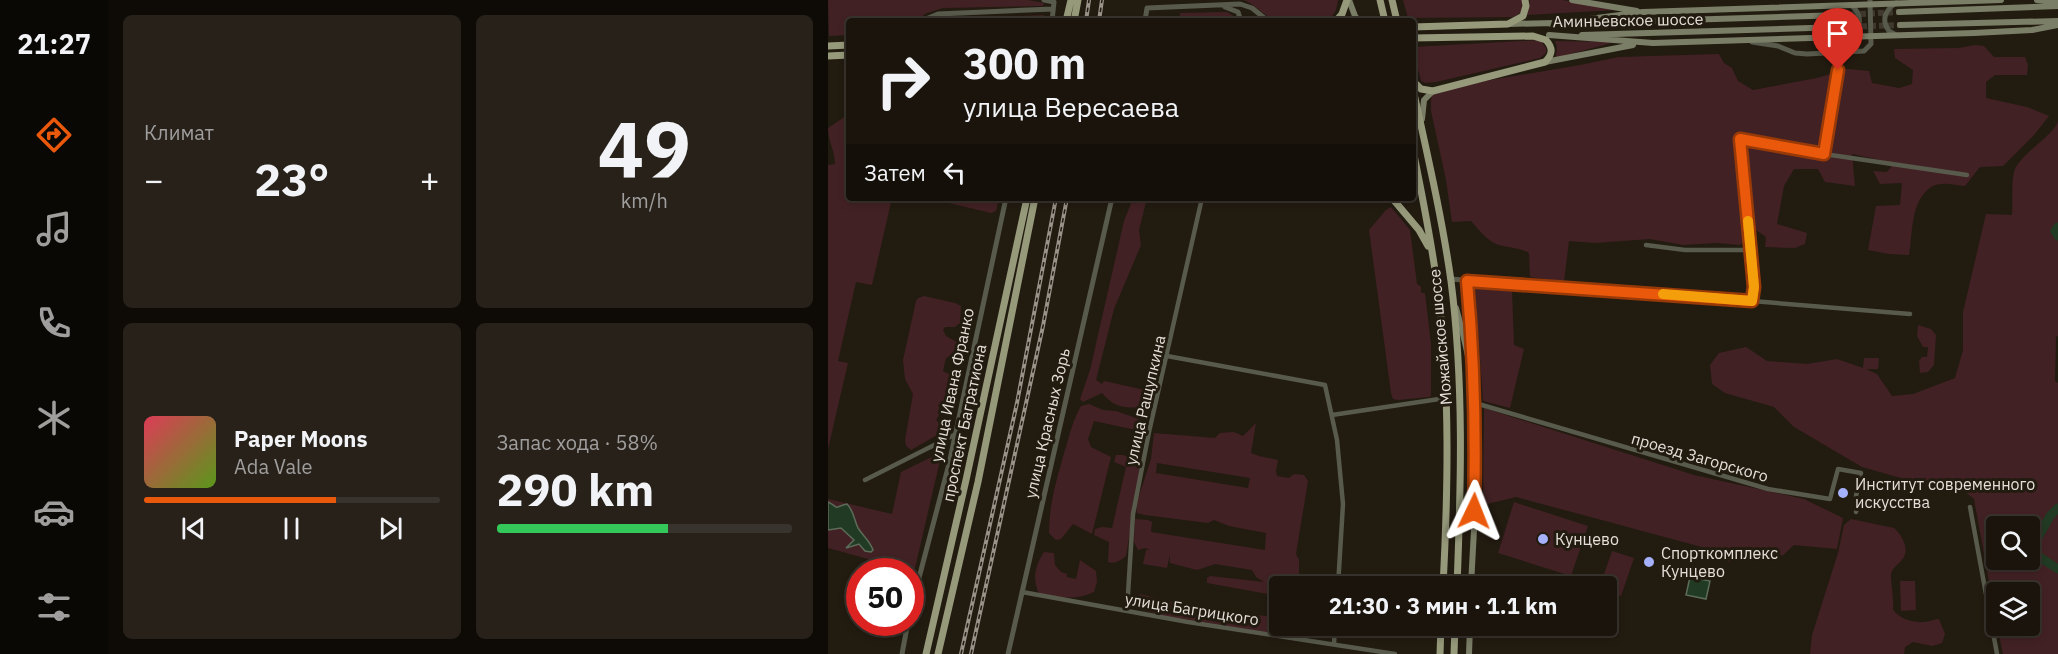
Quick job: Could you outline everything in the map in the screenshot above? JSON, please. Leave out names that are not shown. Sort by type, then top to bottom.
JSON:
[{"type":"main road","points":[[1067,18],[1071,0]]},
{"type":"main road","points":[[1075,18],[1078,0]]},
{"type":"main road","points":[[1338,18],[1348,0]]},
{"type":"main road","points":[[1348,0],[1356,18]]},
{"type":"main road","points":[[1380,0],[1384,18]]},
{"type":"main road","points":[[1392,0],[1396,18]]},
{"type":"main road","points":[[1508,24],[1523,16],[1525,0]]},
{"type":"main road","points":[[1572,0],[1643,12]]},
{"type":"main road","points":[[1551,24],[1643,12],[1870,2],[2001,0]]},
{"type":"main road","points":[[2037,0],[2058,4]]},
{"type":"main road","points":[[1899,12],[2058,4]]},
{"type":"main road","name":"Аминьевское шоссе","points":[[1416,27],[1842,15]]},
{"type":"main road","points":[[1421,126],[1423,103],[1427,95],[1433,92],[1545,62],[1617,47],[1653,43],[2032,30],[2058,23]]},
{"type":"main road","points":[[1900,25],[2058,23]]},
{"type":"main road","name":"Аминьевское шоссе","points":[[1416,38],[1655,34],[1843,27]]},
{"type":"main road","points":[[1549,35],[1653,43]]},
{"type":"main road","points":[[1533,36],[1546,40],[1551,46],[1550,57],[1545,62]]},
{"type":"main road","points":[[828,46],[846,45]]},
{"type":"main road","points":[[828,56],[846,55]]},
{"type":"main road","points":[[1416,84],[1421,89],[1433,92]]},
{"type":"main road","name":"Можайское шоссе","points":[[1416,103],[1452,290],[1461,444],[1457,576]]},
{"type":"main road","name":"Можайское шоссе","points":[[1416,166],[1433,258],[1443,348],[1447,481],[1443,576]]},
{"type":"main road","points":[[1416,176],[1417,171]]},
{"type":"main road","name":"проспект Багратиона","points":[[927,654],[1026,201]]},
{"type":"main road","name":"проспект Багратиона","points":[[938,654],[978,482],[1034,201]]},
{"type":"main road","points":[[1395,201],[1419,230],[1433,258]]},
{"type":"main road","points":[[1452,290],[1474,391],[1476,469],[1472,576]]},
{"type":"main road","points":[[1440,654],[1441,636]]},
{"type":"main road","points":[[1454,654],[1455,636]]},
{"type":"main road","points":[[1468,654],[1469,636]]},
{"type":"street","points":[[1044,0],[1054,3]]},
{"type":"street","points":[[1145,18],[1148,0]]},
{"type":"street","points":[[1744,41],[1778,46],[1795,53],[1840,54],[1864,51],[1871,44],[1870,2]]},
{"type":"street","points":[[1898,2],[1888,9],[1885,20],[1889,31],[1898,36]]},
{"type":"street","points":[[926,18],[1054,3]]},
{"type":"street","points":[[1052,18],[1054,3]]},
{"type":"street","points":[[1147,8],[1235,4],[1246,6],[1264,18]]},
{"type":"street","points":[[1845,4],[1856,9],[1860,20],[1857,31],[1845,37]]},
{"type":"street","points":[[1220,6],[1235,10],[1240,18]]},
{"type":"street","points":[[936,18],[947,14]]},
{"type":"street","points":[[1824,154],[1840,54]]},
{"type":"street","points":[[1752,301],[1754,287],[1740,139],[1967,175]]},
{"type":"street","name":"улица Ивана Франко","points":[[924,558],[956,434],[1005,201]]},
{"type":"street","name":"улица Красных Зорь","points":[[1008,654],[1111,201]]},
{"type":"street","name":"улица Ращупкина","points":[[1127,610],[1133,514],[1201,201]]},
{"type":"street","points":[[1646,245],[1685,250],[1750,250]]},
{"type":"street","points":[[1450,279],[1910,314]]},
{"type":"street","points":[[1467,281],[1474,391]]},
{"type":"street","points":[[1167,356],[1325,385],[1332,415],[1343,504],[1339,576]]},
{"type":"street","points":[[1332,415],[1446,398]]},
{"type":"street","name":"проезд Загорского","points":[[1474,403],[1700,470],[1802,496],[1830,499],[1838,469],[1861,473],[1856,496],[1858,500],[1856,512]]},
{"type":"street","points":[[866,480],[956,434]]},
{"type":"street","points":[[1970,507],[1996,654]]},
{"type":"street","name":"улица Багрицкого","points":[[1022,592],[1188,622],[1395,654]]},
{"type":"street","points":[[902,654],[905,636]]},
{"type":"street","points":[[1334,636],[1334,644]]},
{"type":"shaded area","points":[[828,0],[1028,0],[1044,3],[1043,6],[943,8],[920,18],[846,18],[846,35],[829,36]]},
{"type":"shaded area","points":[[1244,0],[1338,0],[1335,11],[1329,18],[1271,18]]},
{"type":"shaded area","points":[[1403,0],[1522,0],[1523,6],[1522,11],[1513,17],[1408,18]]},
{"type":"shaded area","points":[[1530,0],[1563,0],[1616,10],[1527,15]]},
{"type":"shaded area","points":[[1227,12],[1235,18],[1180,18],[1180,13]]},
{"type":"shaded area","points":[[1044,15],[1043,18],[981,18]]},
{"type":"shaded area","points":[[1540,40],[1546,48],[1546,53],[1540,58],[1425,83],[1421,81],[1416,62],[1416,47]]},
{"type":"shaded area","points":[[1555,41],[1615,42],[1556,57]]},
{"type":"shaded area","points":[[1984,46],[1994,57],[2025,57],[2028,65],[2027,75],[1995,75],[1986,82],[1986,98],[2027,107],[2049,116],[2034,135],[2003,166],[1980,167],[1965,186],[1939,184],[1924,193],[1916,209],[1909,255],[1868,250],[1876,206],[1900,205],[1902,183],[1880,184],[1873,171],[1887,172],[1894,163],[1852,154],[1855,186],[1825,182],[1818,169],[1794,169],[1784,186],[1777,224],[1807,233],[1805,244],[1795,248],[1765,247],[1766,237],[1756,230],[1740,245],[1717,243],[1683,245],[1650,239],[1595,243],[1569,241],[1564,282],[1530,277],[1529,253],[1496,244],[1471,221],[1452,222],[1446,180],[1431,111],[1433,92],[1619,57],[1719,54],[1724,63],[1732,68],[1738,81],[1753,90],[1817,78],[1848,69],[1869,71],[1872,83],[1899,88],[1912,84],[1913,70],[1895,58],[1894,49],[1959,48]]},
{"type":"shaded area","points":[[846,116],[846,201],[891,201],[872,285],[856,282],[838,361],[848,363],[828,449],[828,165],[835,164],[828,128]]},
{"type":"shaded area","points":[[2058,121],[2058,336],[2056,337],[2055,381],[2058,383],[2058,654],[2003,654],[1999,636],[2040,636],[2040,582],[1989,582],[1987,570],[2040,570],[2040,516],[1986,516],[1986,565],[1974,499],[1955,484],[1947,491],[1862,467],[1794,427],[1774,407],[1725,393],[1712,384],[1710,365],[1719,353],[1746,347],[1767,361],[1807,364],[1837,359],[1863,368],[1864,358],[1879,358],[1878,369],[1866,369],[1877,374],[1892,396],[1913,394],[1955,378],[1963,350],[1963,312],[1986,214],[2012,215],[2013,177],[2017,165],[2050,133]]},
{"type":"shaded area","points":[[941,201],[998,201],[996,211],[991,213]]},
{"type":"shaded area","points":[[1132,201],[1146,201],[1139,230],[1141,245],[1114,309],[1096,380],[1102,384],[1104,381],[1145,390],[1147,401],[1139,408],[1118,405],[1102,393],[1083,402],[1080,399],[1090,370],[1124,221]]},
{"type":"shaded area","points":[[1391,207],[1410,230],[1417,284],[1421,287],[1421,293],[1425,293],[1431,344],[1431,396],[1429,397],[1398,400],[1393,399],[1391,393],[1369,230]]},
{"type":"shaded area","points":[[1475,285],[1512,290],[1514,345],[1524,349],[1510,408],[1483,401]]},
{"type":"shaded area","points":[[924,296],[961,306],[960,323],[955,327],[945,327],[943,330],[946,336],[961,347],[958,352],[946,358],[943,371],[954,379],[949,388],[950,397],[938,405],[941,412],[936,420],[940,424],[939,434],[911,450],[906,446],[905,440],[913,394],[905,379],[903,360],[916,301]]},
{"type":"shaded area","points":[[1918,325],[1931,329],[1936,335],[1934,365],[1928,372],[1920,373],[1919,361],[1922,357],[1927,357],[1928,347],[1923,347],[1917,336]]},
{"type":"shaded area","points":[[1089,404],[1139,419],[1139,428],[1136,430],[1094,421],[1088,439],[1091,447],[1111,457],[1092,534],[1073,524],[1061,539],[1056,540],[1049,533],[1050,512],[1056,481],[1075,417],[1081,406]]},
{"type":"shaded area","points":[[1484,408],[1694,475],[1804,499],[1843,518],[1837,549],[1794,545],[1782,556],[1776,551],[1762,548],[1746,559],[1728,562],[1713,550],[1516,497],[1483,505]]},
{"type":"shaded area","points":[[1256,423],[1251,453],[1278,460],[1277,476],[1289,478],[1294,474],[1304,475],[1308,481],[1296,554],[1299,560],[1299,576],[1269,576],[1269,594],[1207,583],[1207,578],[1210,576],[1264,582],[1256,577],[1252,570],[1215,564],[1197,570],[1170,563],[1170,555],[1167,568],[1143,564],[1146,550],[1150,550],[1145,548],[1138,550],[1134,542],[1135,519],[1152,522],[1151,532],[1265,550],[1266,533],[1229,526],[1214,520],[1208,523],[1137,513],[1136,505],[1151,459],[1154,433],[1215,438],[1220,433],[1234,432],[1243,436]],"holes":[[[1157,463],[1250,478],[1248,488],[1156,473]]]},
{"type":"shaded area","points":[[942,452],[917,558],[864,558],[828,548],[828,499],[892,514],[901,472]]},
{"type":"shaded area","points":[[1116,455],[1139,461],[1140,470],[1126,556],[1111,563],[1108,562],[1109,542],[1094,535],[1095,529],[1112,528],[1126,467],[1114,462]]},
{"type":"shaded area","points":[[828,502],[837,508],[847,504],[858,528],[872,547],[871,552],[865,551],[859,544],[846,548],[854,540],[841,528],[828,530]]},
{"type":"shaded area","name":"Кунцево","points":[[1514,502],[1588,526],[1571,576],[1498,553]]},
{"type":"shaded area","points":[[1851,519],[1894,528],[1900,535],[1906,548],[1904,557],[1891,573],[1893,609],[1898,615],[1911,621],[1924,622],[1939,619],[1945,634],[1942,643],[1932,646],[1913,642],[1905,647],[1904,654],[1810,654],[1812,635],[1838,553],[1844,525]]},
{"type":"shaded area","points":[[1612,551],[1634,558],[1621,596],[1617,595],[1617,576],[1603,576]]},
{"type":"shaded area","points":[[1044,552],[1054,553],[1055,565],[1061,572],[1067,574],[1067,577],[1076,579],[1080,560],[1096,571],[1097,582],[1094,592],[1074,597],[1039,594],[1035,572]]},
{"type":"shaded area","points":[[1690,577],[1710,581],[1706,599],[1686,595]]},
{"type":"shaded area","points":[[1900,581],[1915,581],[1916,610],[1901,611]]},
{"type":"shaded area","points":[[1140,594],[1171,602],[1269,617],[1269,633],[1160,615],[1130,606]]},
{"type":"waterway","points":[[2058,227],[2055,231],[2058,236]]},
{"type":"waterway","points":[[2058,508],[2050,516],[2035,543],[2038,556],[2058,569]]},
{"type":"tunnel","points":[[1842,15],[1899,12]]},
{"type":"tunnel","points":[[1843,27],[1900,25]]},
{"type":"railway","points":[[1086,18],[1089,0]]},
{"type":"railway","points":[[1099,18],[1102,0]]},
{"type":"railway","points":[[961,654],[1017,403],[1055,201]]},
{"type":"railway","points":[[971,654],[1043,326],[1066,201]]},
{"type":"slow traffic","points":[[1663,294],[1752,301],[1754,287],[1748,221]]},
{"type":"place","name":"Институт современного искусства","points":[[1843,493]]},
{"type":"place","name":"Кунцево","points":[[1543,539]]},
{"type":"place","name":"Спорткомплекс Кунцево","points":[[1649,562]]},
{"type":"route","points":[[1474,511],[1476,469],[1473,354],[1467,281],[1752,301],[1754,287],[1740,139],[1824,154],[1838,70]]}]
